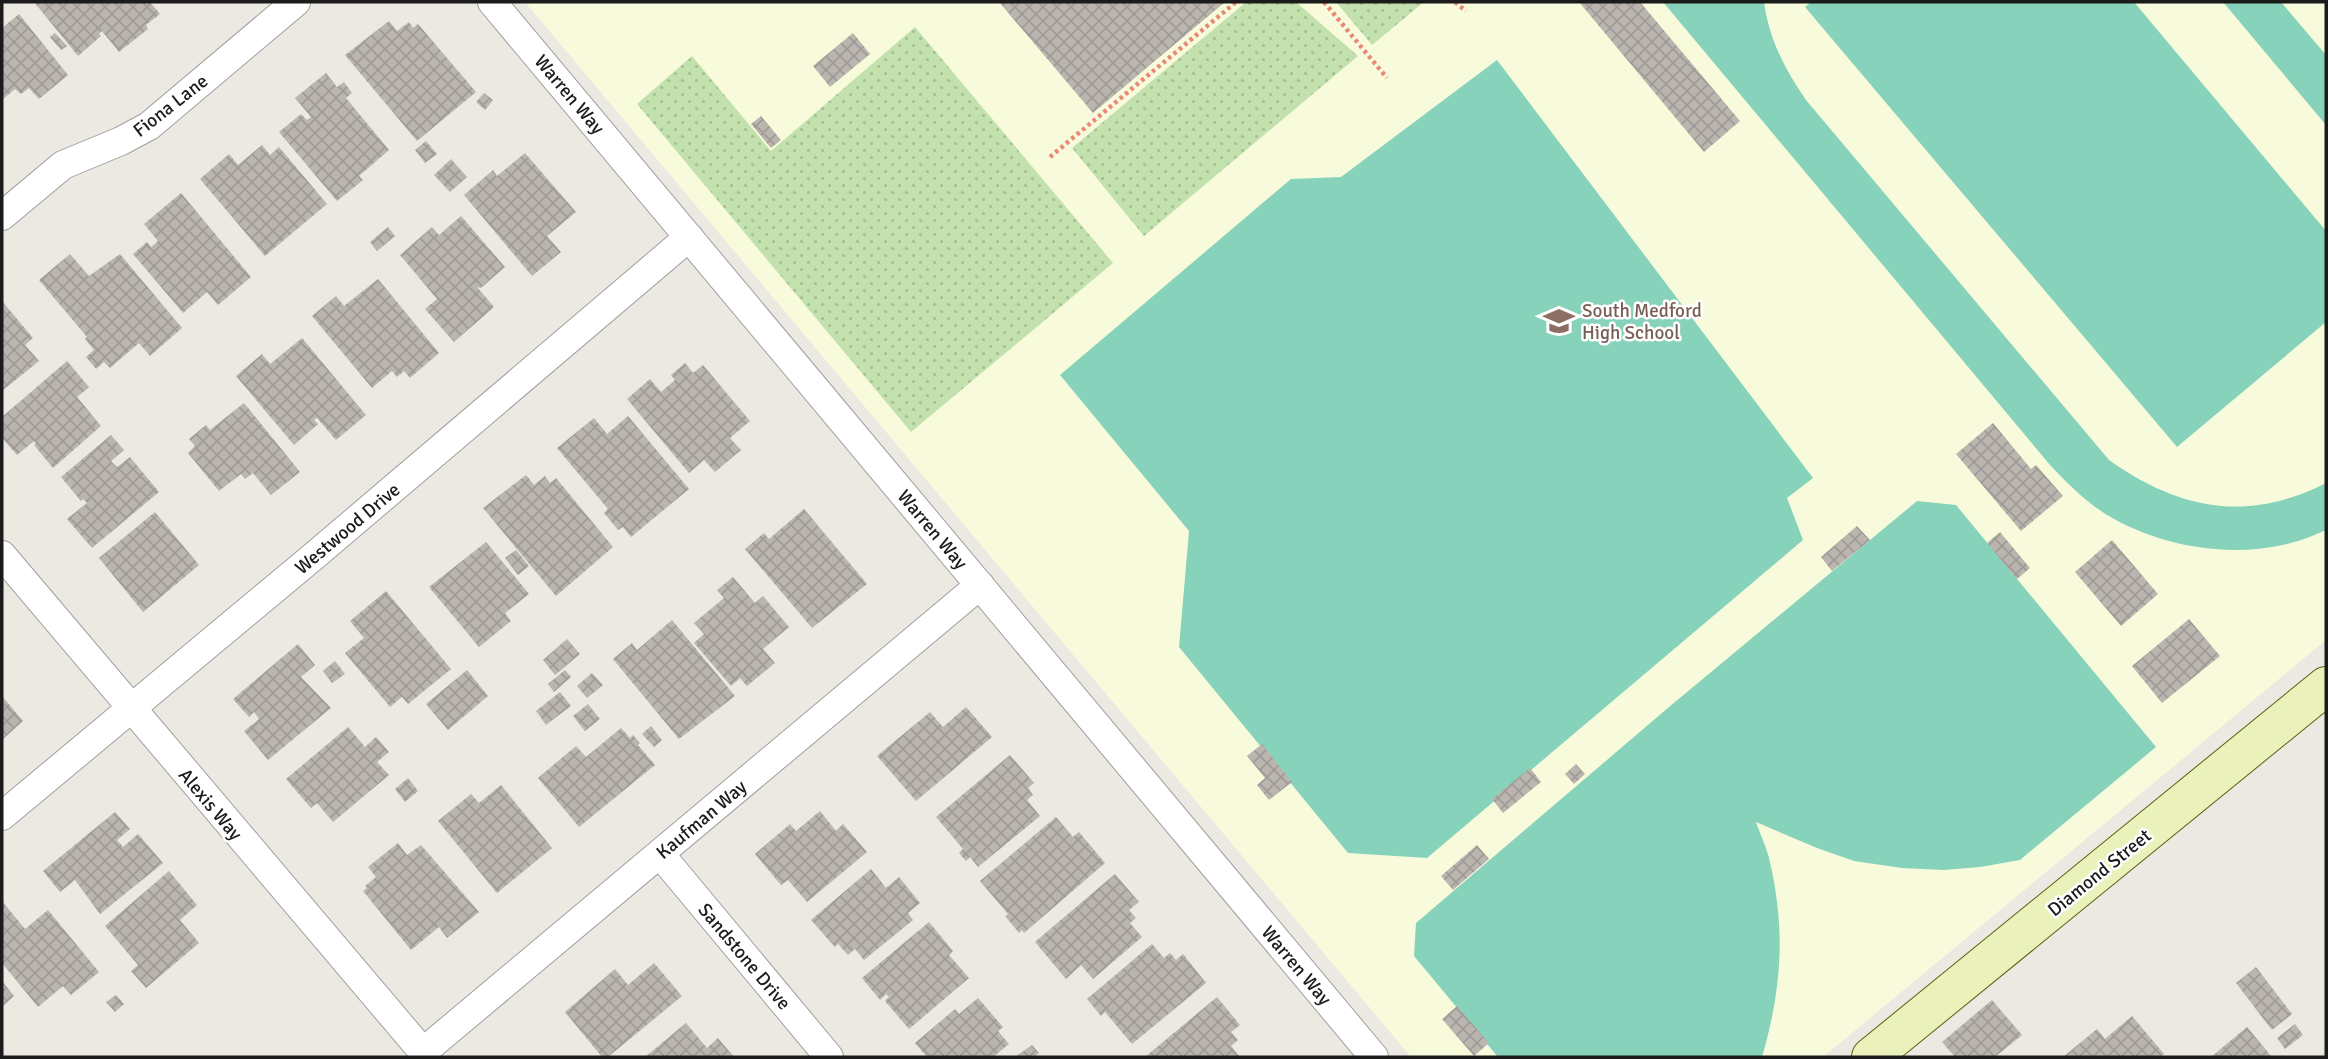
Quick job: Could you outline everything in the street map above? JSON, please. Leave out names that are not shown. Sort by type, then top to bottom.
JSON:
[{"type":"street","name":"Fiona Lane","points":[[2,216],[63,165],[149,126],[296,2]]},
{"type":"street","name":"Warren Way","points":[[492,2],[1374,1057]]},
{"type":"street","name":"Westwood Drive","points":[[2,816],[689,237]]},
{"type":"street","name":"Alexis Way","points":[[2,555],[130,710],[423,1052]]},
{"type":"street","name":"Kaufman Way","points":[[423,1052],[980,585]]},
{"type":"street","name":"Diamond Street","points":[[1871,1057],[2326,686]]},
{"type":"street","name":"Sandstone Drive","points":[[660,854],[830,1057]]},
{"type":"path","points":[[1051,157],[1236,2]]},
{"type":"path","points":[[1324,2],[1387,78]]},
{"type":"path","points":[[1455,2],[1466,11]]},
{"type":"shaded area","name":"South Medford High School","points":[[525,2],[2326,2],[2326,640],[1823,1057],[1411,1057]]},
{"type":"green space","points":[[1246,2],[1296,2],[1358,56],[1144,236],[1072,148]]},
{"type":"green space","points":[[1336,2],[1424,2],[1372,45]]},
{"type":"green space","points":[[1663,2],[1764,2],[1779,54],[1806,100],[2109,460],[2162,490],[2188,500],[2214,505],[2269,503],[2297,496],[2326,483],[2326,530],[2272,547],[2215,549],[2159,538],[2132,528],[2092,504],[2050,465]]},
{"type":"green space","points":[[1811,2],[2134,2],[2326,231],[2326,322],[2177,447],[1805,7]]},
{"type":"green space","points":[[2223,2],[2281,2],[2326,55],[2326,125]]},
{"type":"green space","points":[[915,27],[1113,263],[911,432],[637,104],[692,56],[771,151]]},
{"type":"green space","points":[[1497,60],[1813,478],[1787,498],[1803,540],[1427,858],[1348,853],[1179,647],[1189,531],[1060,375],[1291,179],[1341,177]]},
{"type":"green space","points":[[1917,501],[1956,505],[2156,747],[2020,860],[1943,870],[1902,868],[1854,861],[1756,822],[1769,858],[1780,934],[1774,1007],[1762,1057],[1498,1057],[1414,956],[1416,923],[1669,707]]},
{"type":"building","points":[[34,2],[150,2],[160,14],[146,25],[148,29],[119,52],[102,31],[99,34],[101,36],[78,56]]},
{"type":"building","points":[[999,2],[1225,2],[1093,113]]},
{"type":"building","points":[[1579,2],[1640,2],[1740,121],[1704,152]]},
{"type":"building","points":[[19,14],[68,75],[39,99],[29,88],[21,94],[15,89],[2,100],[2,28]]},
{"type":"building","points":[[389,21],[397,31],[409,22],[413,28],[418,24],[476,92],[417,141],[345,55]]},
{"type":"building","points":[[55,33],[67,46],[61,50],[50,37]]},
{"type":"building","points":[[853,33],[870,54],[830,87],[813,66]]},
{"type":"building","points":[[326,73],[337,87],[344,82],[352,93],[346,98],[389,150],[359,176],[363,180],[337,201],[279,132],[301,114],[307,120],[311,117],[295,98]]},
{"type":"building","points":[[484,93],[493,100],[485,110],[476,102]]},
{"type":"building","points":[[761,116],[781,140],[771,148],[751,124]]},
{"type":"building","points":[[426,141],[437,154],[425,163],[415,150]]},
{"type":"building","points":[[262,145],[270,155],[279,147],[327,204],[265,256],[200,179],[229,154],[238,165]]},
{"type":"building","points":[[525,153],[576,212],[547,236],[561,252],[532,276],[464,195],[493,170],[497,176]]},
{"type":"building","points":[[451,159],[467,177],[450,192],[434,175]]},
{"type":"building","points":[[181,193],[251,277],[218,305],[207,292],[183,313],[133,254],[147,242],[151,247],[158,241],[144,224]]},
{"type":"building","points":[[461,216],[505,267],[481,288],[477,287],[494,307],[454,342],[425,309],[437,299],[400,255],[432,227],[439,235]]},
{"type":"building","points":[[388,227],[395,236],[377,251],[370,242]]},
{"type":"building","points":[[70,254],[89,276],[120,254],[182,328],[150,356],[139,343],[110,368],[104,362],[96,369],[86,357],[94,350],[85,339],[87,337],[39,280]]},
{"type":"building","points":[[378,279],[439,353],[410,378],[404,371],[397,377],[392,371],[372,388],[312,316],[336,296],[344,306]]},
{"type":"building","points":[[2,301],[33,338],[25,345],[39,361],[2,391]]},
{"type":"building","points":[[302,338],[366,415],[336,440],[317,418],[314,420],[318,424],[294,445],[236,376],[262,354],[270,364]]},
{"type":"building","points":[[67,361],[89,387],[77,397],[101,426],[53,468],[34,445],[34,441],[17,455],[2,438],[2,417]]},
{"type":"building","points":[[685,363],[693,373],[703,365],[750,421],[730,438],[741,450],[715,472],[704,460],[689,473],[627,399],[650,379],[661,392],[675,380],[671,375]]},
{"type":"building","points":[[244,403],[300,472],[271,495],[253,473],[245,479],[241,474],[219,491],[188,453],[195,446],[189,439],[206,425],[210,430]]},
{"type":"building","points":[[628,416],[689,489],[631,537],[623,527],[618,530],[604,513],[608,509],[557,448],[594,418],[607,434]]},
{"type":"building","points":[[1993,423],[2031,469],[2036,465],[2063,496],[2021,531],[1956,454]]},
{"type":"building","points":[[111,435],[124,450],[111,461],[117,467],[130,457],[159,492],[92,548],[67,519],[87,503],[83,499],[81,501],[61,477]]},
{"type":"building","points":[[526,475],[534,485],[545,476],[550,483],[556,478],[613,547],[556,596],[483,508]]},
{"type":"building","points":[[804,509],[867,584],[812,628],[745,549],[764,533],[769,539]]},
{"type":"building","points":[[155,512],[199,565],[143,612],[99,558]]},
{"type":"building","points":[[1857,526],[1870,540],[1832,571],[1821,557]]},
{"type":"building","points":[[2000,532],[2030,568],[2017,579],[1987,543]]},
{"type":"building","points":[[2112,540],[2158,594],[2121,626],[2075,572]]},
{"type":"building","points":[[486,542],[529,594],[505,613],[511,621],[479,647],[429,587]]},
{"type":"building","points":[[516,550],[529,566],[518,575],[505,558]]},
{"type":"building","points":[[733,577],[755,603],[763,596],[789,627],[763,649],[775,663],[747,686],[740,678],[731,686],[694,643],[704,634],[694,623],[724,598],[717,590]]},
{"type":"building","points":[[386,591],[451,669],[408,704],[402,697],[390,707],[345,653],[364,638],[350,621]]},
{"type":"building","points":[[2189,619],[2220,656],[2162,703],[2132,666]]},
{"type":"building","points":[[672,620],[735,696],[679,739],[613,659],[632,643],[637,650]]},
{"type":"building","points":[[567,639],[580,654],[555,675],[543,660]]},
{"type":"building","points":[[298,644],[315,665],[301,677],[331,708],[268,760],[244,731],[259,719],[254,712],[249,717],[233,699]]},
{"type":"building","points":[[335,661],[345,674],[332,683],[323,671]]},
{"type":"building","points":[[467,670],[488,696],[448,730],[426,704]]},
{"type":"building","points":[[565,670],[571,677],[554,692],[548,684]]},
{"type":"building","points":[[592,673],[603,685],[587,698],[577,686]]},
{"type":"building","points":[[560,692],[571,706],[546,725],[536,711]]},
{"type":"building","points":[[2,696],[23,721],[2,740]]},
{"type":"building","points":[[588,704],[600,719],[585,731],[573,716]]},
{"type":"building","points":[[966,707],[992,737],[916,801],[877,756],[930,712],[943,727]]},
{"type":"building","points":[[651,726],[662,740],[654,747],[642,734]]},
{"type":"building","points":[[348,727],[365,747],[376,737],[389,752],[377,762],[389,775],[333,822],[317,803],[311,808],[286,779]]},
{"type":"building","points":[[621,728],[630,738],[633,735],[655,765],[579,827],[538,778],[576,746],[586,757]]},
{"type":"building","points":[[1262,744],[1292,782],[1269,800],[1257,785],[1265,778],[1247,756]]},
{"type":"building","points":[[1010,755],[1034,783],[1028,788],[1033,795],[1027,800],[1040,816],[978,867],[970,857],[966,861],[959,853],[963,849],[936,817]]},
{"type":"building","points":[[1576,764],[1585,774],[1574,784],[1565,774]]},
{"type":"building","points":[[1530,768],[1541,782],[1503,813],[1492,799]]},
{"type":"building","points":[[408,778],[418,791],[405,802],[395,789]]},
{"type":"building","points":[[501,785],[552,848],[497,893],[438,821],[471,794],[479,803]]},
{"type":"building","points":[[820,811],[836,831],[843,824],[867,852],[807,902],[788,880],[781,885],[755,854],[790,824],[796,831]]},
{"type":"building","points":[[115,812],[130,829],[117,840],[123,847],[138,834],[163,863],[100,914],[75,880],[60,892],[43,871]]},
{"type":"building","points":[[1056,817],[1073,837],[1079,832],[1105,863],[1024,933],[1022,930],[1019,933],[1005,916],[1008,914],[980,881]]},
{"type":"building","points":[[398,843],[407,855],[421,845],[479,912],[447,938],[439,927],[411,950],[363,891],[376,877],[368,867]]},
{"type":"building","points":[[1477,845],[1489,859],[1453,890],[1441,876]]},
{"type":"building","points":[[871,869],[886,888],[899,877],[920,903],[908,913],[913,920],[864,960],[855,949],[848,955],[838,944],[835,947],[811,920]]},
{"type":"building","points":[[169,871],[197,905],[180,920],[199,943],[146,988],[131,971],[138,965],[105,926]]},
{"type":"building","points":[[1115,874],[1139,902],[1129,910],[1136,918],[1130,923],[1142,937],[1093,979],[1081,965],[1066,979],[1035,942]]},
{"type":"building","points":[[2,901],[25,929],[48,910],[99,972],[71,995],[63,986],[38,1007],[2,963]]},
{"type":"building","points":[[929,922],[953,951],[949,955],[969,978],[909,1029],[885,1001],[889,997],[886,994],[880,1000],[862,978]]},
{"type":"building","points":[[1152,944],[1164,958],[1170,953],[1176,960],[1183,954],[1206,983],[1132,1044],[1105,1012],[1101,1016],[1087,999]]},
{"type":"building","points":[[654,963],[682,996],[608,1057],[602,1057],[565,1012],[615,969],[628,985]]},
{"type":"building","points":[[2256,967],[2292,1014],[2272,1030],[2236,983]]},
{"type":"building","points":[[2,981],[14,996],[2,1007]]},
{"type":"building","points":[[116,995],[124,1004],[115,1012],[106,1002]]},
{"type":"building","points":[[1217,997],[1240,1025],[1231,1032],[1238,1040],[1231,1046],[1240,1057],[1145,1057]]},
{"type":"building","points":[[978,998],[1003,1027],[998,1031],[1009,1044],[993,1057],[927,1057],[915,1043],[955,1009],[959,1014]]},
{"type":"building","points":[[1992,1000],[2022,1035],[1995,1057],[1955,1057],[1942,1042]]},
{"type":"building","points":[[1457,1006],[1489,1043],[1474,1056],[1442,1019]]},
{"type":"building","points":[[2132,1016],[2164,1054],[2160,1057],[2063,1057],[2097,1029],[2105,1039]]},
{"type":"building","points":[[686,1023],[707,1048],[718,1038],[734,1057],[645,1057]]},
{"type":"building","points":[[2295,1024],[2303,1035],[2285,1049],[2277,1038]]},
{"type":"building","points":[[2247,1027],[2272,1057],[2211,1057]]},
{"type":"building","points":[[1032,1045],[1039,1053],[1034,1057],[1015,1057]]},
{"type":"place","name":"South Medford High School","points":[[1559,321]]}]
